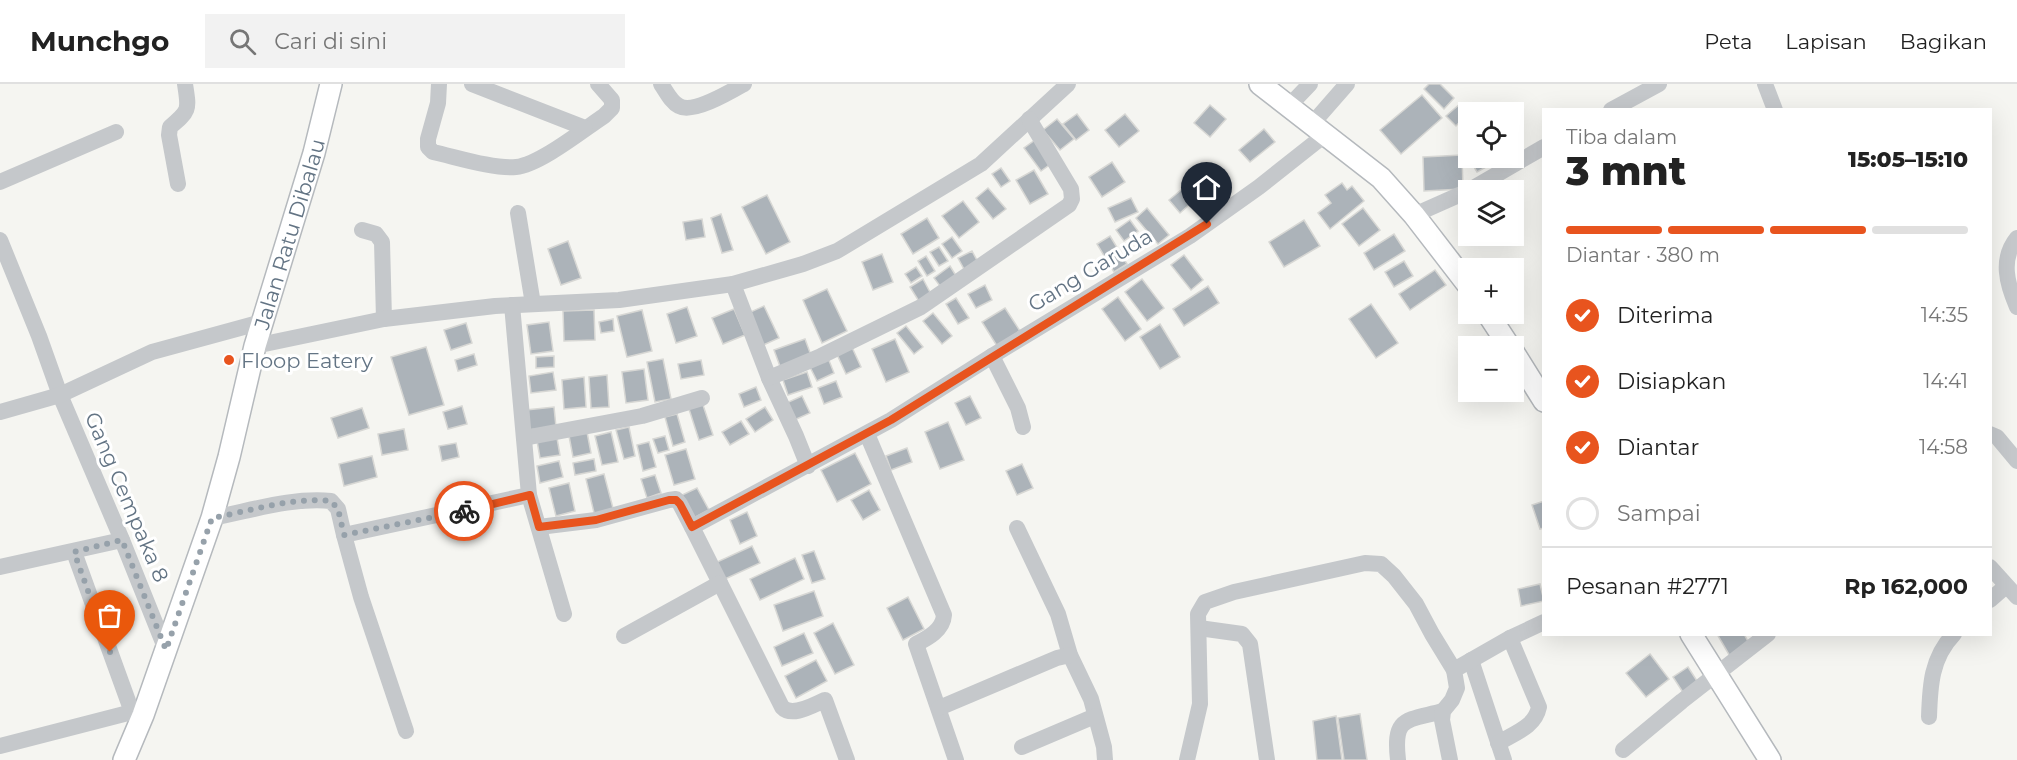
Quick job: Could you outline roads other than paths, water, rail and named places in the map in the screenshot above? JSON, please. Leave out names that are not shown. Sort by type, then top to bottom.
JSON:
[{"type":"main road","name":"Jalan Ratu Dibalau","points":[[124,760],[137,713],[166,650],[212,518],[255,346],[314,153],[331,84]]},
{"type":"main road","points":[[1260,84],[1381,178],[1414,214],[1458,272]]},
{"type":"main road","points":[[1524,369],[1542,398]]},
{"type":"main road","points":[[1692,636],[1767,759]]},
{"type":"street","points":[[178,184],[169,135],[170,128],[186,115],[188,103],[185,84]]},
{"type":"street","points":[[439,84],[438,103],[428,147],[433,152],[503,167],[518,167],[537,160],[612,108],[612,100],[598,84]]},
{"type":"street","points":[[472,84],[585,128]]},
{"type":"street","points":[[661,84],[676,105],[688,108],[699,106],[744,84]]},
{"type":"street","points":[[255,346],[384,319],[512,305],[619,300],[733,284],[803,264],[837,251],[981,164],[1068,84]]},
{"type":"street","points":[[1289,106],[1310,84]]},
{"type":"street","name":"Gang Garuda","points":[[692,527],[867,434],[1190,236],[1259,187],[1319,129],[1347,84]]},
{"type":"street","points":[[1615,108],[1659,84]]},
{"type":"street","points":[[1765,84],[1774,108]]},
{"type":"street","points":[[769,378],[821,356],[921,307],[1069,205],[1072,199],[1071,189],[1029,119]]},
{"type":"street","points":[[0,182],[116,132]]},
{"type":"street","points":[[1488,180],[1542,148]]},
{"type":"street","points":[[1414,214],[1458,196]]},
{"type":"street","points":[[518,213],[533,304]]},
{"type":"street","points":[[362,230],[376,234],[382,242],[384,319]]},
{"type":"street","points":[[2017,238],[2010,247],[2006,269],[2017,307]]},
{"type":"street","name":"Gang Cempaka 8","points":[[0,240],[60,395],[166,650]]},
{"type":"street","points":[[733,284],[769,378],[808,466]]},
{"type":"street","points":[[512,305],[530,495],[564,614]]},
{"type":"street","points":[[60,395],[152,352],[262,322]]},
{"type":"street","points":[[992,356],[1018,408],[1023,428]]},
{"type":"street","name":"Gang Cempaka 8","points":[[0,412],[60,395]]},
{"type":"street","points":[[524,438],[642,416],[702,399]]},
{"type":"street","points":[[867,434],[944,615],[943,622],[938,629],[928,638],[916,644],[956,760]]},
{"type":"street","points":[[1992,435],[1997,437],[2017,461]]},
{"type":"street","points":[[344,535],[530,495]]},
{"type":"street","points":[[212,518],[274,505],[317,500],[331,501],[338,509],[361,597],[406,731]]},
{"type":"street","points":[[539,527],[596,520],[676,500],[692,527],[782,707],[785,711],[791,712],[825,700],[847,760]]},
{"type":"street","points":[[1017,528],[1058,614],[1070,655],[1091,699],[1104,747],[1105,760]]},
{"type":"street","points":[[0,567],[122,540]]},
{"type":"street","points":[[0,746],[137,713],[74,552]]},
{"type":"street","points":[[1187,760],[1200,704],[1198,614],[1205,602],[1234,592],[1365,563],[1381,564],[1395,576],[1416,604],[1454,670],[1457,688],[1452,700],[1443,711],[1404,722],[1398,729],[1396,740],[1398,760]]},
{"type":"street","points":[[1992,569],[2012,591],[1992,599]]},
{"type":"street","points":[[624,636],[720,583]]},
{"type":"street","points":[[1454,670],[1510,638],[1542,623]]},
{"type":"street","points":[[1199,628],[1242,634],[1250,644],[1267,760]]},
{"type":"street","points":[[1623,750],[1765,636]]},
{"type":"street","points":[[1929,717],[1931,680],[1939,653],[1952,636]]},
{"type":"street","points":[[1498,743],[1531,724],[1539,707],[1510,638]]},
{"type":"street","points":[[939,708],[1057,658],[1070,655]]},
{"type":"street","points":[[1471,660],[1504,760]]},
{"type":"street","points":[[1443,711],[1445,741],[1450,760]]},
{"type":"street","points":[[1022,747],[1095,716]]},
{"type":"place","name":"Floop Eatery","points":[[229,360]]}]
